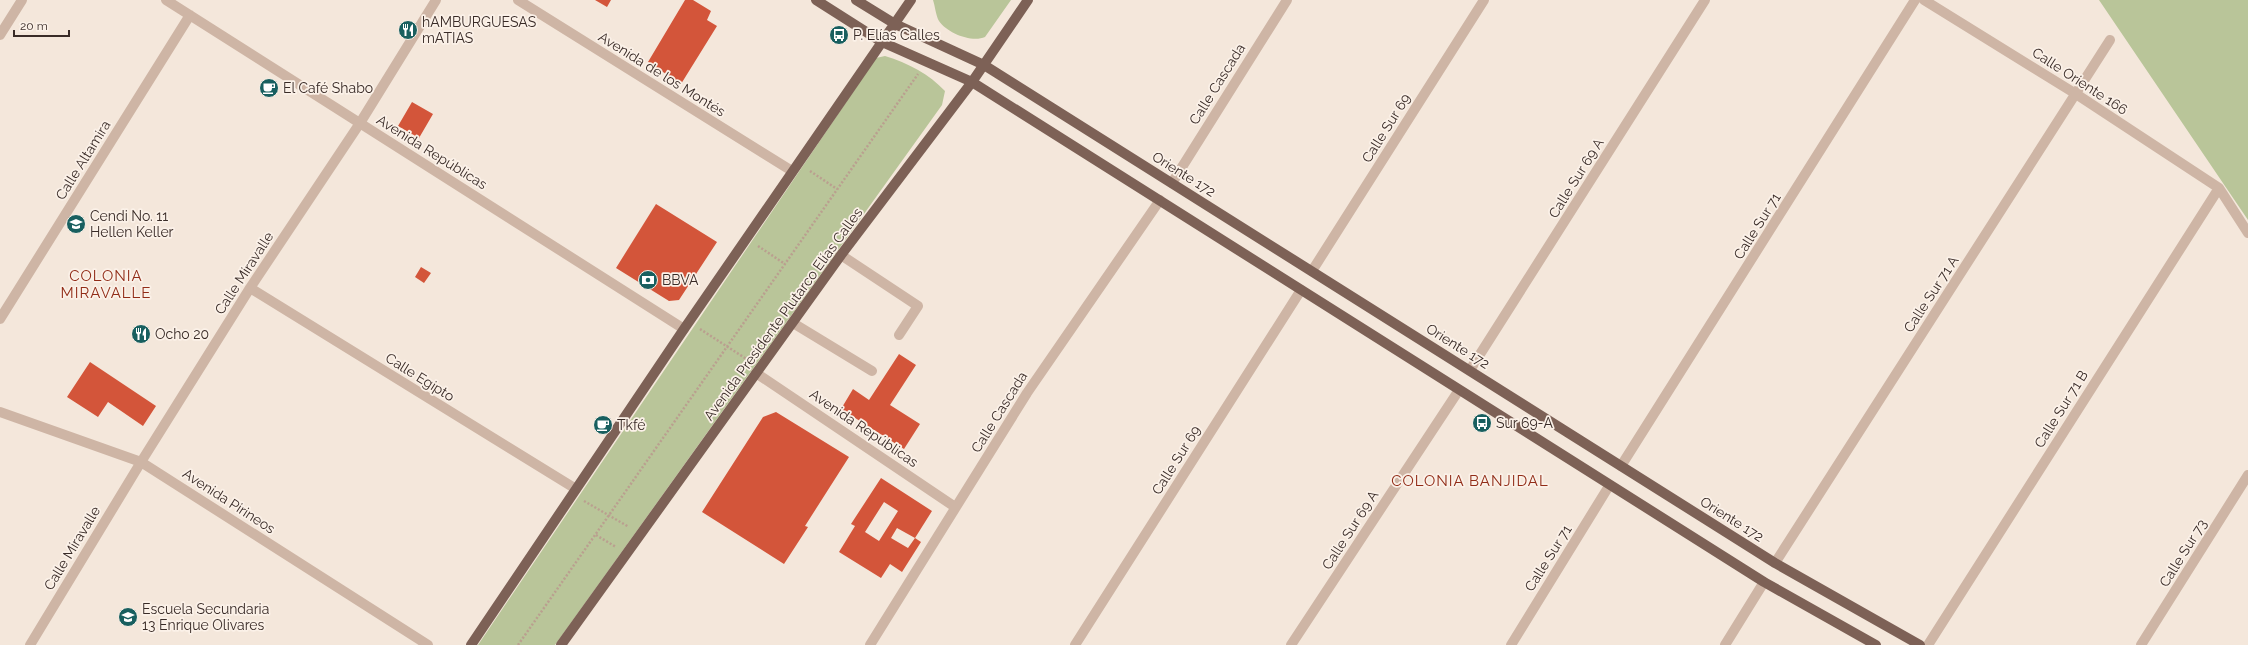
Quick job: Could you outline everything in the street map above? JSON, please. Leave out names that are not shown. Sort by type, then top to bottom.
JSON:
[{"type":"main road","points":[[816,0],[882,42],[972,82],[1609,486],[1764,582],[1876,645]]},
{"type":"main road","name":"Oriente 172","points":[[856,0],[895,24],[984,65],[1775,563],[1920,645]]},
{"type":"main road","points":[[471,645],[746,238],[911,0]]},
{"type":"main road","name":"Avenida Presidente Plutarco Elías Calles","points":[[561,645],[842,255],[972,82],[1028,0]]},
{"type":"street","points":[[0,35],[22,0]]},
{"type":"street","name":"Avenida Repúblicas","points":[[166,0],[686,326]]},
{"type":"street","name":"Calle Miravalle","points":[[35,643],[141,462],[250,288],[360,123],[436,0]]},
{"type":"street","name":"Avenida de los Montés","points":[[518,0],[795,167]]},
{"type":"street","name":"Calle Cascada","points":[[1172,183],[1287,0]]},
{"type":"street","name":"Calle Sur 69","points":[[1312,271],[1484,0]]},
{"type":"street","name":"Calle Sur 69 A","points":[[1470,370],[1705,0]]},
{"type":"street","name":"Calle Sur 71","points":[[1621,466],[1915,0]]},
{"type":"street","name":"Calle Oriente 166","points":[[1924,0],[2076,94],[2219,188]]},
{"type":"street","name":"Calle Altamira","points":[[0,319],[190,15]]},
{"type":"street","name":"Calle Sur 71 A","points":[[1775,563],[2110,40]]},
{"type":"street","points":[[2219,188],[2248,233]]},
{"type":"street","name":"Calle Sur 71 B","points":[[1928,645],[2219,188]]},
{"type":"street","name":"Calle Cascada","points":[[870,645],[1027,392],[1160,200]]},
{"type":"street","points":[[842,255],[918,306],[899,334]]},
{"type":"street","name":"Calle Egipto","points":[[250,288],[574,492]]},
{"type":"street","name":"Calle Sur 69","points":[[1075,645],[1301,290]]},
{"type":"street","points":[[793,323],[872,371]]},
{"type":"street","name":"Avenida Repúblicas","points":[[758,371],[955,507]]},
{"type":"street","name":"Calle Sur 69 A","points":[[1291,645],[1459,390]]},
{"type":"street","name":"Avenida Pirineos","points":[[0,412],[141,462],[428,645]]},
{"type":"street","name":"Calle Sur 73","points":[[2141,645],[2248,475]]},
{"type":"street","name":"Calle Sur 71","points":[[1511,645],[1609,486]]},
{"type":"street","points":[[1725,645],[1764,582]]},
{"type":"path","points":[[518,645],[918,74]]},
{"type":"path","points":[[795,167],[837,189]]},
{"type":"path","points":[[746,238],[785,264]]},
{"type":"path","points":[[686,326],[728,347],[758,371]]},
{"type":"path","points":[[574,492],[641,534]]},
{"type":"path","points":[[596,534],[627,553]]},
{"type":"green space","points":[[933,0],[1011,0],[985,37],[973,39],[960,36],[943,25],[938,19]]},
{"type":"green space","points":[[2099,0],[2248,0],[2248,220]]},
{"type":"green space","points":[[885,56],[918,70],[939,85],[945,91],[942,105],[555,645],[478,645],[876,58]]},
{"type":"building","points":[[595,0],[611,0],[607,7]]},
{"type":"building","points":[[685,0],[693,0],[711,11],[707,20],[717,26],[681,84],[648,62]]},
{"type":"building","points":[[412,102],[433,114],[419,138],[398,126]]},
{"type":"building","points":[[656,204],[717,242],[679,300],[669,301],[616,268]]},
{"type":"building","points":[[421,267],[431,273],[424,283],[415,277]]},
{"type":"building","points":[[899,354],[916,365],[890,405],[920,424],[904,449],[841,409],[853,389],[869,400]]},
{"type":"building","points":[[90,362],[156,406],[143,426],[108,402],[98,417],[67,397]]},
{"type":"building","points":[[776,412],[849,457],[805,526],[808,527],[784,564],[702,512],[763,417]]},
{"type":"building","points":[[881,478],[932,511],[915,538],[921,542],[902,572],[890,564],[881,578],[839,552],[855,526],[851,524]],"holes":[[[884,502],[898,511],[879,541],[865,532]],[[897,528],[915,538],[908,548],[891,538]]]},
{"type":"place","name":"hAMBURGUESAS mATIAS","points":[[408,30]]},
{"type":"place","name":"P. Elías Calles","points":[[839,35]]},
{"type":"place","name":"El Café Shabo","points":[[269,88]]},
{"type":"place","name":"Cendi No. 11 Hellen Keller","points":[[76,224]]},
{"type":"place","name":"BBVA","points":[[648,280]]},
{"type":"place","name":"Ocho 20","points":[[141,334]]},
{"type":"place","name":"Sur 69-A","points":[[1482,423]]},
{"type":"place","name":"Tkfé","points":[[603,425]]},
{"type":"place","name":"Escuela Secundaria 13 Enrique Olivares","points":[[128,617]]},
{"type":"district","name":"COLONIA MIRAVALLE","points":[[106,284]]},
{"type":"district","name":"COLONIA BANJIDAL","points":[[1470,481]]}]
